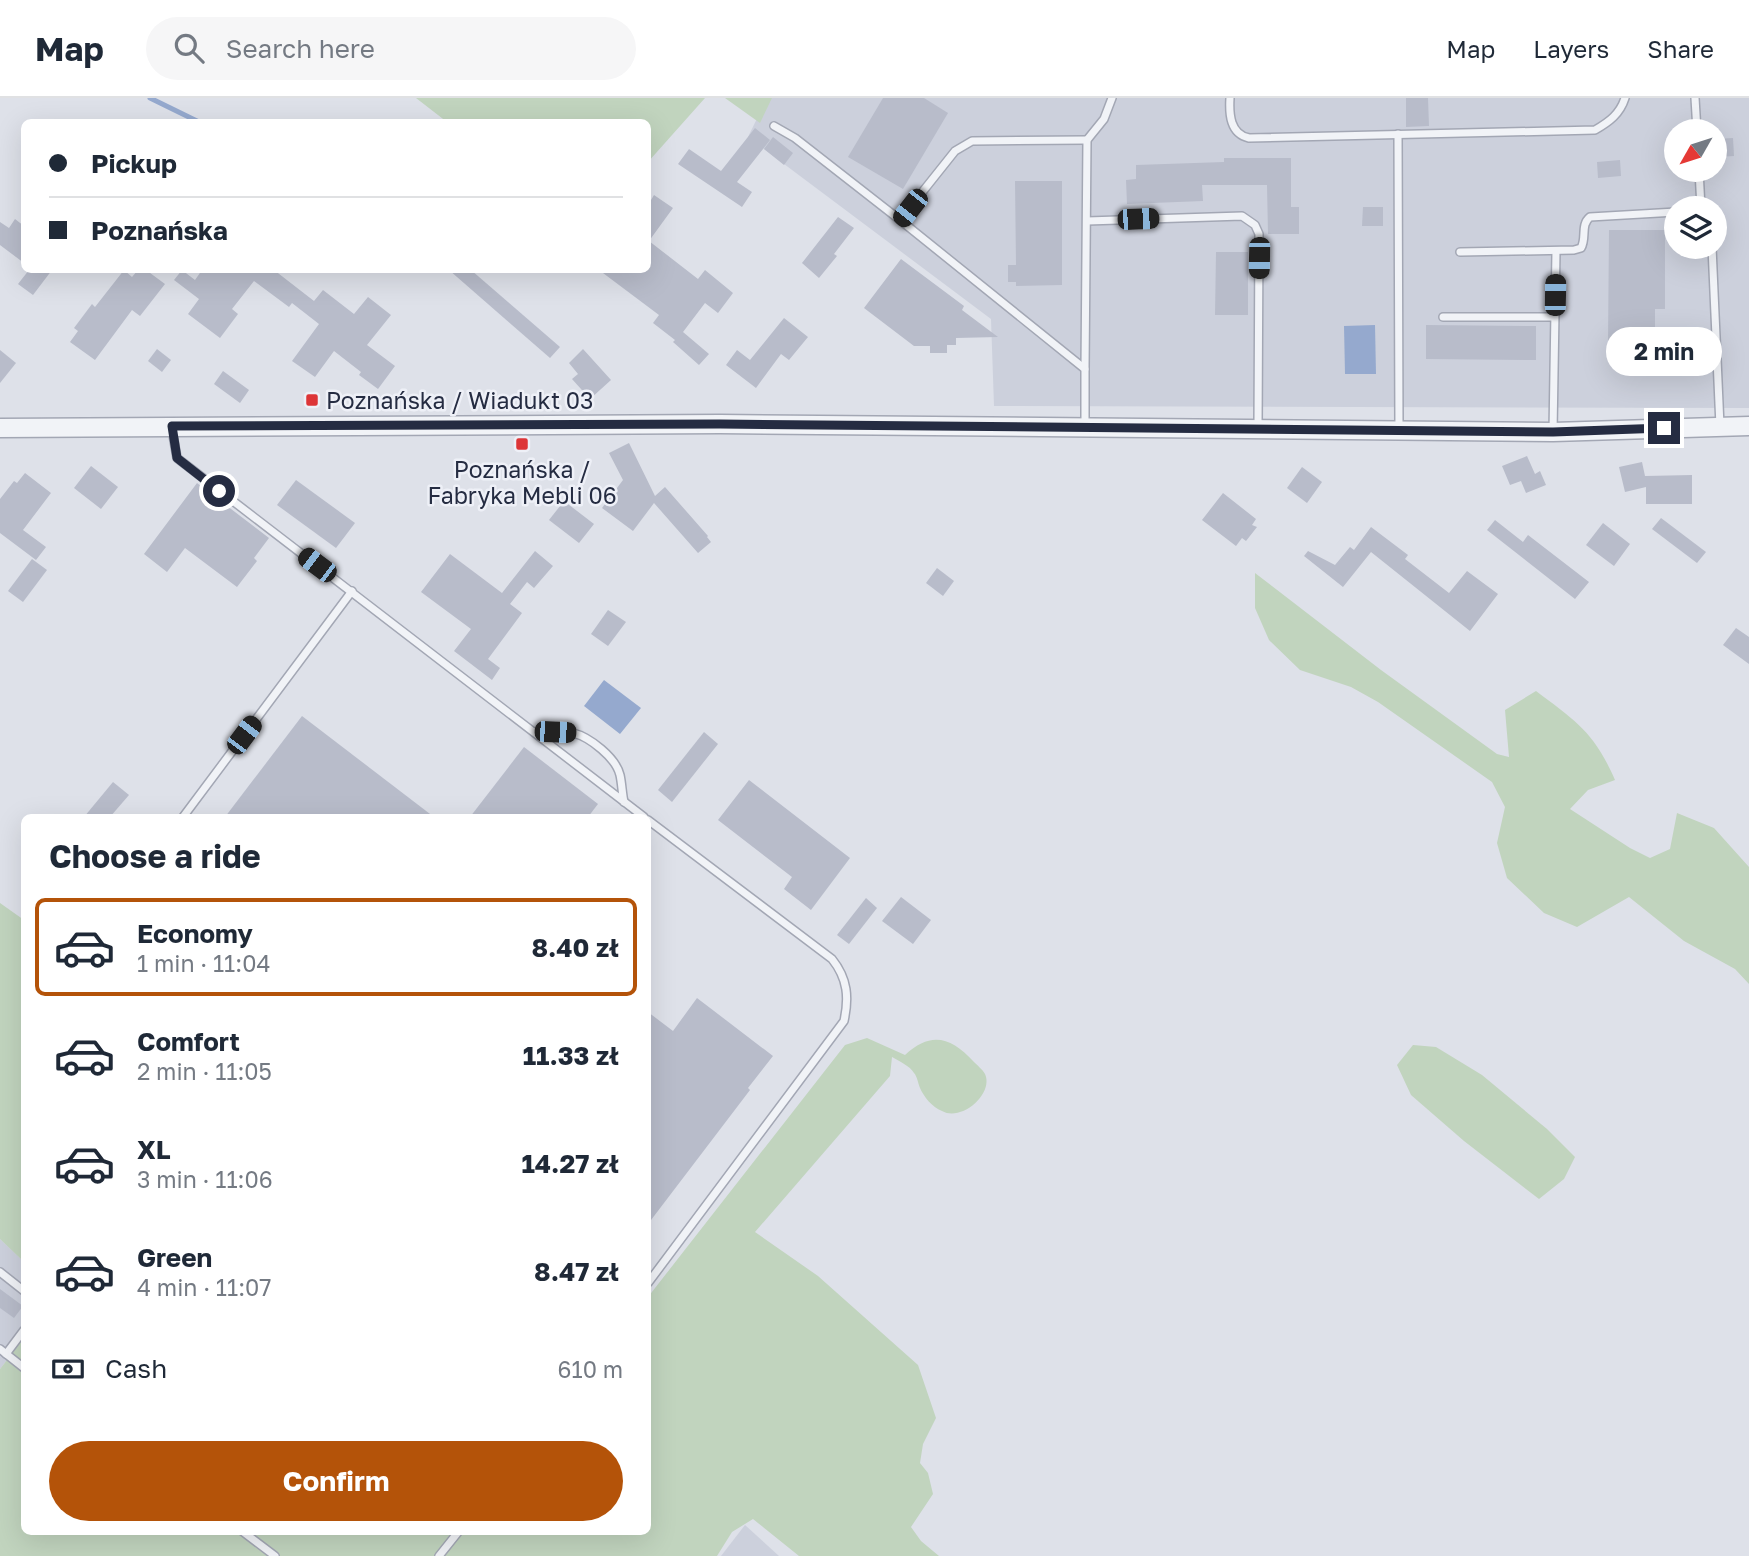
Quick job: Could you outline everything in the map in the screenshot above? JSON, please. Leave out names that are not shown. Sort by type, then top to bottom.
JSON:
[{"type":"street","points":[[0,428],[733,424],[1553,432],[1749,425]]},
{"type":"lane","points":[[1086,428],[1087,140],[1104,119],[1112,98]]},
{"type":"lane","points":[[1230,98],[1234,127],[1243,137],[1249,138],[1595,130],[1616,115],[1625,98]]},
{"type":"lane","points":[[1695,98],[1696,119]]},
{"type":"lane","points":[[774,126],[795,138],[900,220],[1085,369]]},
{"type":"lane","points":[[1398,134],[1399,430]]},
{"type":"lane","points":[[900,220],[955,151],[972,141],[1087,140]]},
{"type":"lane","points":[[1460,252],[1556,251],[1581,248],[1586,220],[1590,217],[1664,213]]},
{"type":"lane","points":[[1087,220],[1242,216],[1255,225],[1259,234],[1258,429]]},
{"type":"lane","points":[[1553,432],[1556,251]]},
{"type":"lane","points":[[1713,259],[1720,426]]},
{"type":"lane","points":[[1443,317],[1554,317]]},
{"type":"lane","points":[[172,426],[177,458],[640,814]]},
{"type":"lane","points":[[185,814],[352,591]]},
{"type":"lane","points":[[534,732],[570,732],[581,736],[609,756],[621,776],[624,802]]},
{"type":"lane","points":[[651,822],[832,960],[842,971],[848,1004],[844,1021],[651,1279]]},
{"type":"lane","points":[[0,1272],[21,1289]]},
{"type":"lane","points":[[21,1332],[3,1352],[21,1366]]},
{"type":"lane","points":[[247,1535],[275,1556]]},
{"type":"lane","points":[[439,1556],[456,1535]]},
{"type":"shaded area","points":[[767,98],[1749,98],[1749,408],[994,406],[991,319],[748,137]]},
{"type":"shaded area","points":[[0,1239],[21,1259],[21,1342],[0,1369]]},
{"type":"shaded area","points":[[745,1525],[779,1556],[721,1556]]},
{"type":"green space","points":[[416,98],[705,98],[651,159],[651,119],[443,119]]},
{"type":"green space","points":[[725,98],[772,98],[760,123]]},
{"type":"green space","points":[[1255,573],[1381,670],[1497,754],[1509,757],[1505,710],[1536,691],[1563,711],[1592,739],[1615,780],[1588,790],[1570,809],[1630,848],[1650,858],[1670,849],[1677,813],[1714,828],[1749,867],[1749,984],[1735,969],[1684,941],[1629,897],[1577,927],[1544,913],[1507,878],[1497,843],[1505,807],[1492,782],[1378,702],[1351,687],[1300,670],[1269,640],[1255,608]]},
{"type":"green space","points":[[0,903],[21,918],[21,1259],[0,1239]]},
{"type":"green space","points":[[867,1038],[905,1055],[924,1042],[949,1042],[984,1072],[987,1082],[985,1090],[974,1104],[958,1113],[942,1111],[926,1098],[912,1070],[892,1057],[890,1076],[755,1232],[818,1276],[918,1365],[936,1418],[923,1444],[920,1463],[928,1473],[933,1494],[911,1527],[921,1541],[939,1556],[799,1556],[753,1519],[732,1532],[717,1556],[0,1556],[0,1369],[21,1342],[21,1535],[651,1535],[651,1293],[845,1045]]},
{"type":"green space","points":[[1413,1045],[1436,1047],[1482,1075],[1547,1129],[1575,1157],[1564,1179],[1539,1199],[1464,1141],[1411,1095],[1397,1065]]},
{"type":"water","points":[[1375,325],[1376,374],[1345,374],[1344,326]]},
{"type":"water","points":[[604,680],[641,708],[620,734],[584,706]]},
{"type":"building","points":[[883,98],[924,98],[948,113],[903,189],[848,157]]},
{"type":"building","points":[[1406,98],[1428,98],[1429,126],[1406,127]]},
{"type":"building","points":[[755,128],[770,140],[737,182],[752,192],[742,207],[678,164],[689,149],[721,171]]},
{"type":"building","points":[[773,137],[793,153],[784,165],[764,149]]},
{"type":"building","points":[[1727,138],[1733,138],[1734,156],[1727,156]]},
{"type":"building","points":[[1224,158],[1291,158],[1291,207],[1299,207],[1299,234],[1268,234],[1267,185],[1202,185],[1203,201],[1127,204],[1126,180],[1136,179],[1136,165],[1224,162]]},
{"type":"building","points":[[1620,160],[1621,176],[1598,178],[1597,162]]},
{"type":"building","points":[[1015,181],[1062,181],[1062,285],[1016,286],[1016,282],[1008,282],[1008,265],[1016,265]]},
{"type":"building","points":[[654,195],[673,208],[651,238],[651,200]]},
{"type":"building","points":[[1363,207],[1383,207],[1383,226],[1362,226]]},
{"type":"building","points":[[838,217],[854,228],[834,254],[837,256],[819,278],[802,263]]},
{"type":"building","points":[[15,219],[21,224],[21,261],[0,245],[0,222],[9,228]]},
{"type":"building","points":[[1609,230],[1664,230],[1665,309],[1655,309],[1655,334],[1651,334],[1651,343],[1608,343]]},
{"type":"building","points":[[651,243],[698,279],[705,270],[733,293],[718,313],[705,303],[683,332],[709,354],[699,365],[673,342],[675,340],[653,323],[659,315],[603,273],[651,273]]},
{"type":"building","points":[[1216,252],[1248,252],[1248,315],[1215,315]]},
{"type":"building","points":[[901,259],[964,306],[962,310],[998,337],[956,338],[956,345],[947,345],[947,353],[930,353],[930,346],[914,346],[864,308]]},
{"type":"building","points":[[27,273],[50,273],[33,295],[18,284]]},
{"type":"building","points":[[122,273],[132,277],[135,273],[150,273],[165,284],[140,316],[132,310],[95,360],[70,342],[78,331],[74,328],[92,304],[95,307]]},
{"type":"building","points":[[180,273],[186,273],[195,280],[200,273],[278,273],[314,301],[323,290],[354,314],[368,297],[391,315],[367,345],[395,366],[378,389],[334,351],[315,377],[292,361],[319,324],[292,303],[289,307],[254,281],[232,309],[238,314],[220,338],[188,314],[199,299],[174,280]]},
{"type":"building","points":[[452,273],[474,273],[560,347],[550,358]]},
{"type":"building","points":[[784,318],[808,337],[789,360],[781,354],[756,388],[726,365],[737,350],[750,360]]},
{"type":"building","points":[[1426,325],[1536,326],[1536,360],[1426,359]]},
{"type":"building","points":[[157,349],[171,360],[162,372],[148,361]]},
{"type":"building","points":[[583,349],[611,380],[590,399],[572,379],[578,374],[569,363]]},
{"type":"building","points":[[0,350],[16,363],[0,383]]},
{"type":"building","points":[[223,371],[249,390],[240,403],[214,384]]},
{"type":"building","points":[[629,443],[655,496],[665,487],[708,536],[711,542],[698,553],[654,503],[633,531],[602,508],[623,480],[609,453]]},
{"type":"building","points":[[1527,456],[1535,474],[1540,471],[1546,485],[1526,493],[1521,481],[1510,485],[1502,466]]},
{"type":"building","points":[[1642,462],[1645,476],[1692,475],[1692,504],[1646,504],[1646,487],[1625,492],[1619,467]]},
{"type":"building","points":[[91,466],[118,487],[101,509],[74,488]]},
{"type":"building","points":[[1302,467],[1322,482],[1307,503],[1287,488]]},
{"type":"building","points":[[25,473],[51,493],[23,530],[46,547],[36,560],[0,533],[0,499],[14,481],[17,483]]},
{"type":"building","points":[[296,480],[355,523],[336,548],[277,505]]},
{"type":"building","points":[[197,483],[269,538],[254,558],[257,561],[237,587],[185,548],[167,572],[144,554]]},
{"type":"building","points":[[1223,493],[1256,519],[1252,525],[1257,527],[1246,541],[1242,538],[1236,546],[1202,520]]},
{"type":"building","points":[[564,501],[594,524],[579,543],[549,520]]},
{"type":"building","points":[[1661,518],[1706,552],[1697,563],[1652,529]]},
{"type":"building","points":[[1495,520],[1523,542],[1528,535],[1589,582],[1575,599],[1487,530]]},
{"type":"building","points":[[1603,523],[1630,544],[1614,566],[1586,545]]},
{"type":"building","points":[[1371,527],[1408,555],[1405,559],[1449,593],[1467,571],[1498,594],[1470,631],[1371,552],[1343,587],[1304,556],[1308,551],[1335,565],[1350,547],[1354,550]]},
{"type":"building","points":[[535,551],[553,566],[534,588],[527,582],[510,604],[522,613],[488,659],[500,668],[492,680],[454,651],[471,629],[421,592],[450,554],[502,593]]},
{"type":"building","points":[[32,559],[47,570],[23,602],[8,591]]},
{"type":"building","points":[[937,568],[954,581],[943,596],[926,583]]},
{"type":"building","points":[[608,610],[626,622],[608,646],[591,634]]},
{"type":"building","points":[[1736,628],[1749,637],[1749,664],[1723,645]]},
{"type":"building","points":[[302,716],[430,814],[227,814]]},
{"type":"building","points":[[704,732],[718,744],[672,802],[658,790]]},
{"type":"building","points":[[524,747],[598,804],[590,814],[472,814]]},
{"type":"building","points":[[749,780],[850,858],[811,910],[784,889],[792,877],[718,820]]},
{"type":"building","points":[[113,782],[129,795],[113,814],[86,814]]},
{"type":"building","points":[[901,897],[931,920],[913,944],[882,921]]},
{"type":"building","points":[[866,898],[877,908],[849,944],[837,935]]},
{"type":"building","points":[[697,998],[773,1056],[651,1220],[651,1014],[673,1031]]},
{"type":"building","points":[[0,1289],[21,1305],[14,1318],[0,1308]]},
{"type":"waterway","points":[[150,98],[193,119]]},
{"type":"place","name":"Poznańska / Wiadukt 03","points":[[312,400]]},
{"type":"place","name":"Poznańska / Fabryka Mebli 06","points":[[522,444]]},
{"type":"route","points":[[219,491],[177,458],[172,426],[720,424],[1553,432],[1664,428]]}]
